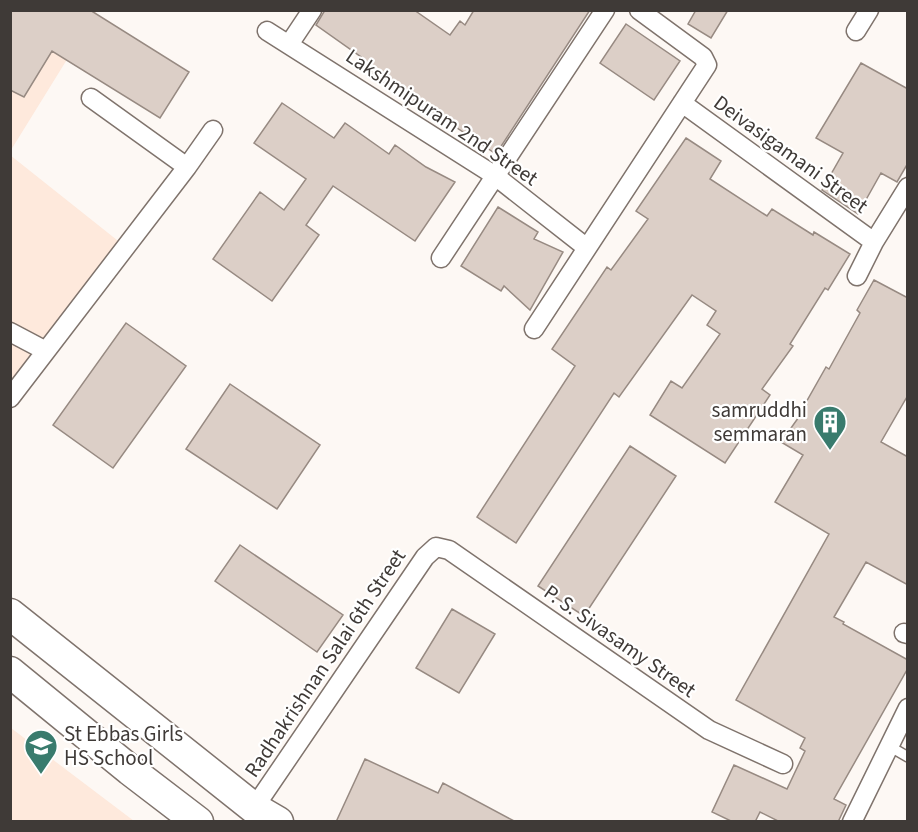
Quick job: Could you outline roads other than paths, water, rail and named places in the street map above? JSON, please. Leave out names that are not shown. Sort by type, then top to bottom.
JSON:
[{"type":"main road","points":[[10,614],[266,815]]},
{"type":"main road","points":[[10,672],[97,744],[198,822]]},
{"type":"street","points":[[290,43],[312,10]]},
{"type":"street","points":[[441,258],[605,10]]},
{"type":"street","points":[[534,329],[704,72],[706,65],[703,57],[639,10]]},
{"type":"street","points":[[856,32],[869,10]]},
{"type":"street","name":"Lakshmipuram 2nd Street","points":[[267,31],[290,43],[494,175],[588,248]]},
{"type":"street","points":[[91,98],[187,166]]},
{"type":"street","name":"Deivasigamani Street","points":[[682,103],[874,242]]},
{"type":"street","points":[[10,398],[213,130]]},
{"type":"street","points":[[857,276],[874,242],[908,187]]},
{"type":"street","points":[[10,332],[46,351]]},
{"type":"street","name":"P. S. Sivasamy Street","points":[[436,547],[449,550],[709,730],[783,764]]},
{"type":"street","name":"Radhakrishnan Salai 6th Street","points":[[266,815],[430,550],[436,547]]},
{"type":"street","points":[[852,822],[908,708]]},
{"type":"lane","points":[[889,746],[908,757]]},
{"type":"place","name":"samruddhi semmaran","points":[[830,451]]},
{"type":"place","name":"St Ebbas Girls HS School","points":[[41,775]]}]
